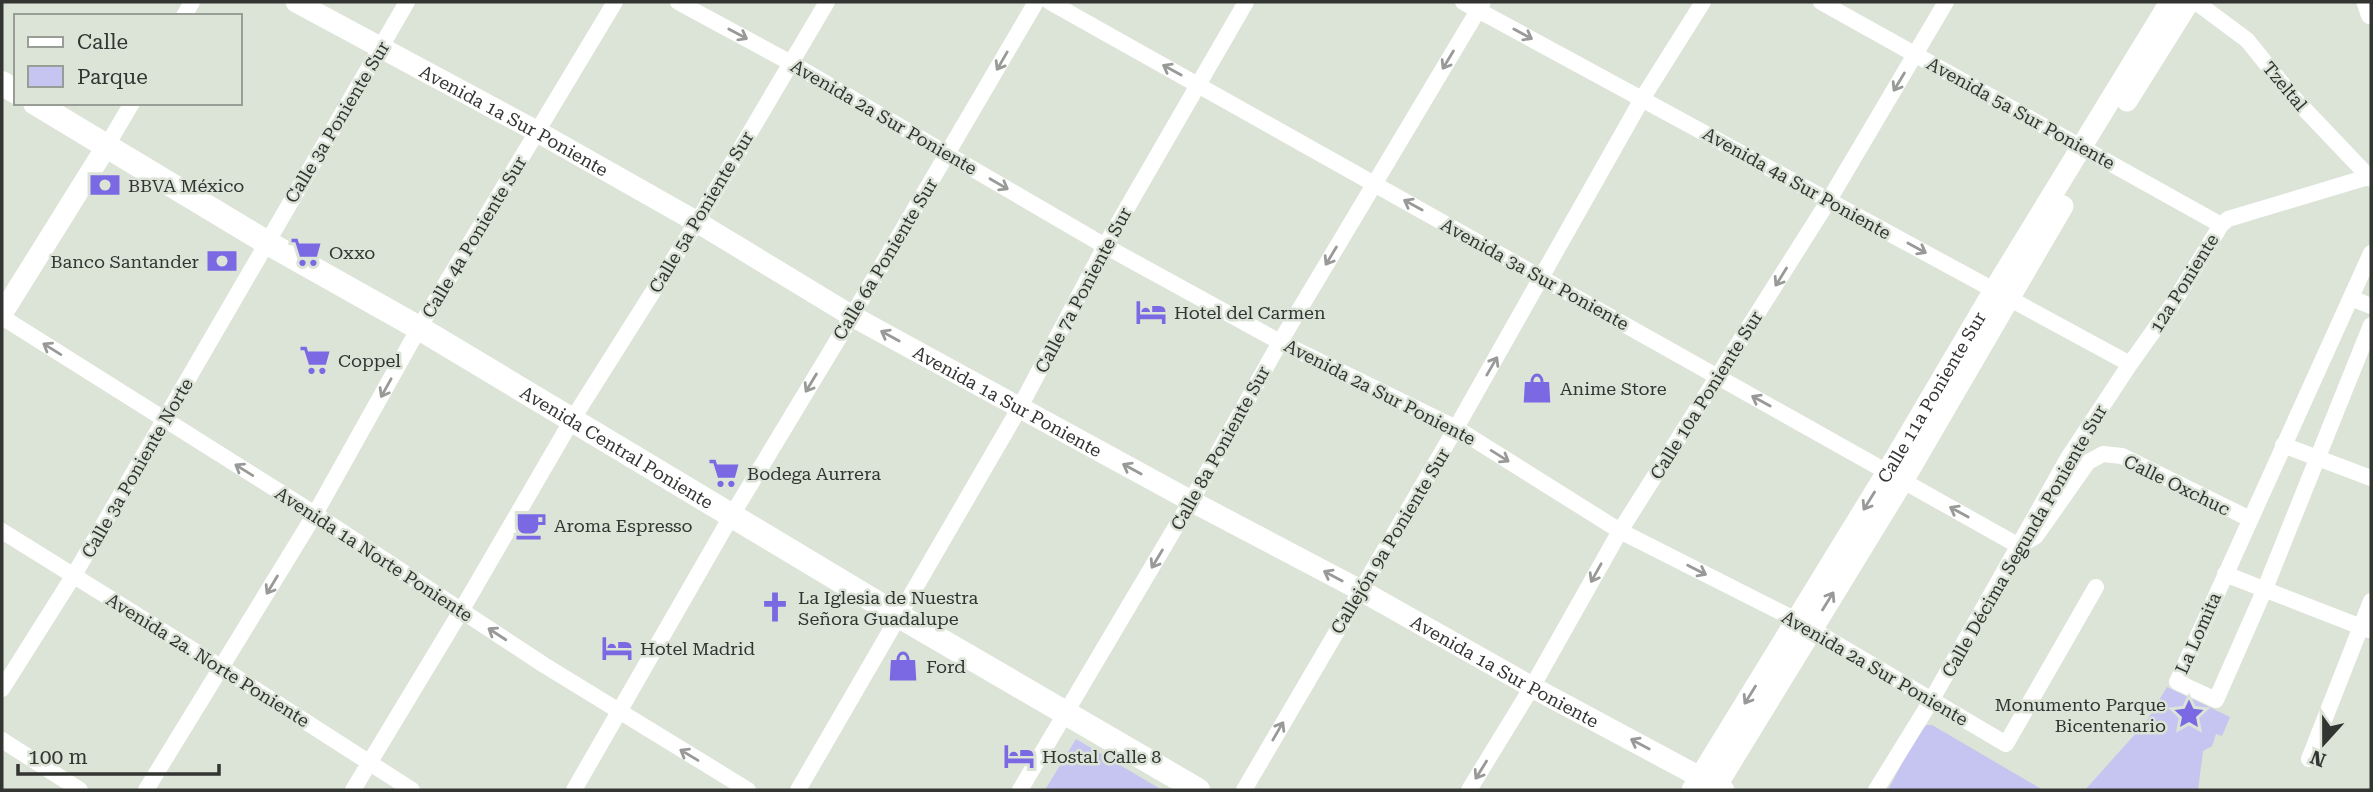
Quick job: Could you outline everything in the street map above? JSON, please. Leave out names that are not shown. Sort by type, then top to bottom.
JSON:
[{"type":"main road","name":"Avenida Central Poniente","points":[[37,105],[1198,790]]},
{"type":"street","name":"Avenida 1a Sur Poniente","points":[[296,2],[538,132],[697,222],[852,316],[1191,502],[1360,590],[1709,787]]},
{"type":"street","name":"Calle 3a Poniente Sur","points":[[266,242],[407,2]]},
{"type":"street","name":"Calle 4a Poniente Sur","points":[[146,790],[315,514],[419,328],[615,2]]},
{"type":"street","name":"Avenida 2a Sur Poniente","points":[[678,2],[791,62],[1105,246],[1280,342],[1456,428],[1620,531],[1803,625],[2006,744],[2096,587]]},
{"type":"street","name":"Calle 5a Poniente Sur","points":[[353,790],[572,420],[697,222],[827,2]]},
{"type":"street","name":"Calle 6a Poniente Sur","points":[[573,790],[732,515],[1036,2]]},
{"type":"street","name":"Avenida 3a Sur Poniente","points":[[1050,2],[2019,546]]},
{"type":"street","name":"Calle 7a Poniente Sur","points":[[798,790],[1020,407],[1105,246],[1246,2]]},
{"type":"street","name":"Avenida 4a Sur Poniente","points":[[1463,2],[1481,6],[1642,99],[2130,364]]},
{"type":"street","name":"Callejón 9a Poniente Sur","points":[[1244,790],[1456,428],[1642,99],[1703,2]]},
{"type":"street","name":"Avenida 5a Sur Poniente","points":[[1821,2],[2221,225]]},
{"type":"street","name":"Calle 10a Poniente Sur","points":[[1469,790],[1532,687],[1620,531],[1829,200],[1946,2]]},
{"type":"street","name":"Calle 11a Poniente Sur","points":[[1709,787],[1803,625],[2088,151],[2170,2]]},
{"type":"street","name":"Calle 11a Poniente Sur","points":[[2088,151],[2189,2]]},
{"type":"street","name":"Tzeltal","points":[[2196,2],[2247,40],[2294,98],[2370,178]]},
{"type":"street","points":[[2367,2],[2371,14]]},
{"type":"street","name":"Calle 8a Poniente Sur","points":[[1020,790],[1191,502],[1280,342],[1481,6]]},
{"type":"street","points":[[2,315],[131,105]]},
{"type":"street","name":"12a Poniente","points":[[2130,364],[2172,305],[2221,225],[2228,219],[2370,178]]},
{"type":"street","name":"Calle 3a Poniente Norte","points":[[2,689],[74,575],[165,421],[266,242]]},
{"type":"street","name":"La Lomita","points":[[2371,253],[2177,682],[2216,700],[2264,591],[2371,326]]},
{"type":"street","points":[[2351,298],[2371,306]]},
{"type":"street","name":"Avenida 1a Norte Poniente","points":[[2,315],[619,712],[748,790]]},
{"type":"street","name":"Calle Décima Segunda Poniente Sur","points":[[1876,790],[1931,701],[2068,458],[2130,364]]},
{"type":"street","points":[[2283,446],[2371,478]]},
{"type":"street","name":"Calle Oxchuc","points":[[2019,546],[2036,536],[2088,462],[2103,454],[2122,456],[2249,519]]},
{"type":"street","name":"Avenida 2a. Norte Poniente","points":[[2,531],[412,790]]},
{"type":"street","points":[[2225,574],[2366,629]]},
{"type":"street","points":[[2309,759],[2366,629],[2371,601]]},
{"type":"street","points":[[2,740],[80,790]]},
{"type":"green space","points":[[2167,687],[2230,717],[2222,736],[2216,734],[2212,746],[2203,751],[2198,790],[2085,790],[2146,722]]},
{"type":"green space","points":[[1932,725],[2043,790],[1888,790],[1919,731]]},
{"type":"green space","points":[[1076,739],[1162,790],[1045,790]]},
{"type":"place","name":"BBVA México","points":[[105,185]]},
{"type":"place","name":"Oxxo","points":[[306,252]]},
{"type":"place","name":"Banco Santander","points":[[222,261]]},
{"type":"place","name":"Hotel del Carmen","points":[[1151,312]]},
{"type":"place","name":"Coppel","points":[[315,360]]},
{"type":"place","name":"Anime Store","points":[[1537,388]]},
{"type":"place","name":"Bodega Aurrera","points":[[724,473]]},
{"type":"place","name":"Aroma Espresso","points":[[531,525]]},
{"type":"place","name":"La Iglesia de Nuestra Señora Guadalupe","points":[[775,607]]},
{"type":"place","name":"Hotel Madrid","points":[[617,648]]},
{"type":"place","name":"Ford","points":[[903,666]]},
{"type":"place","name":"Monumento Parque Bicentenario","points":[[2189,714]]},
{"type":"place","name":"Hostal Calle 8","points":[[1019,756]]}]
